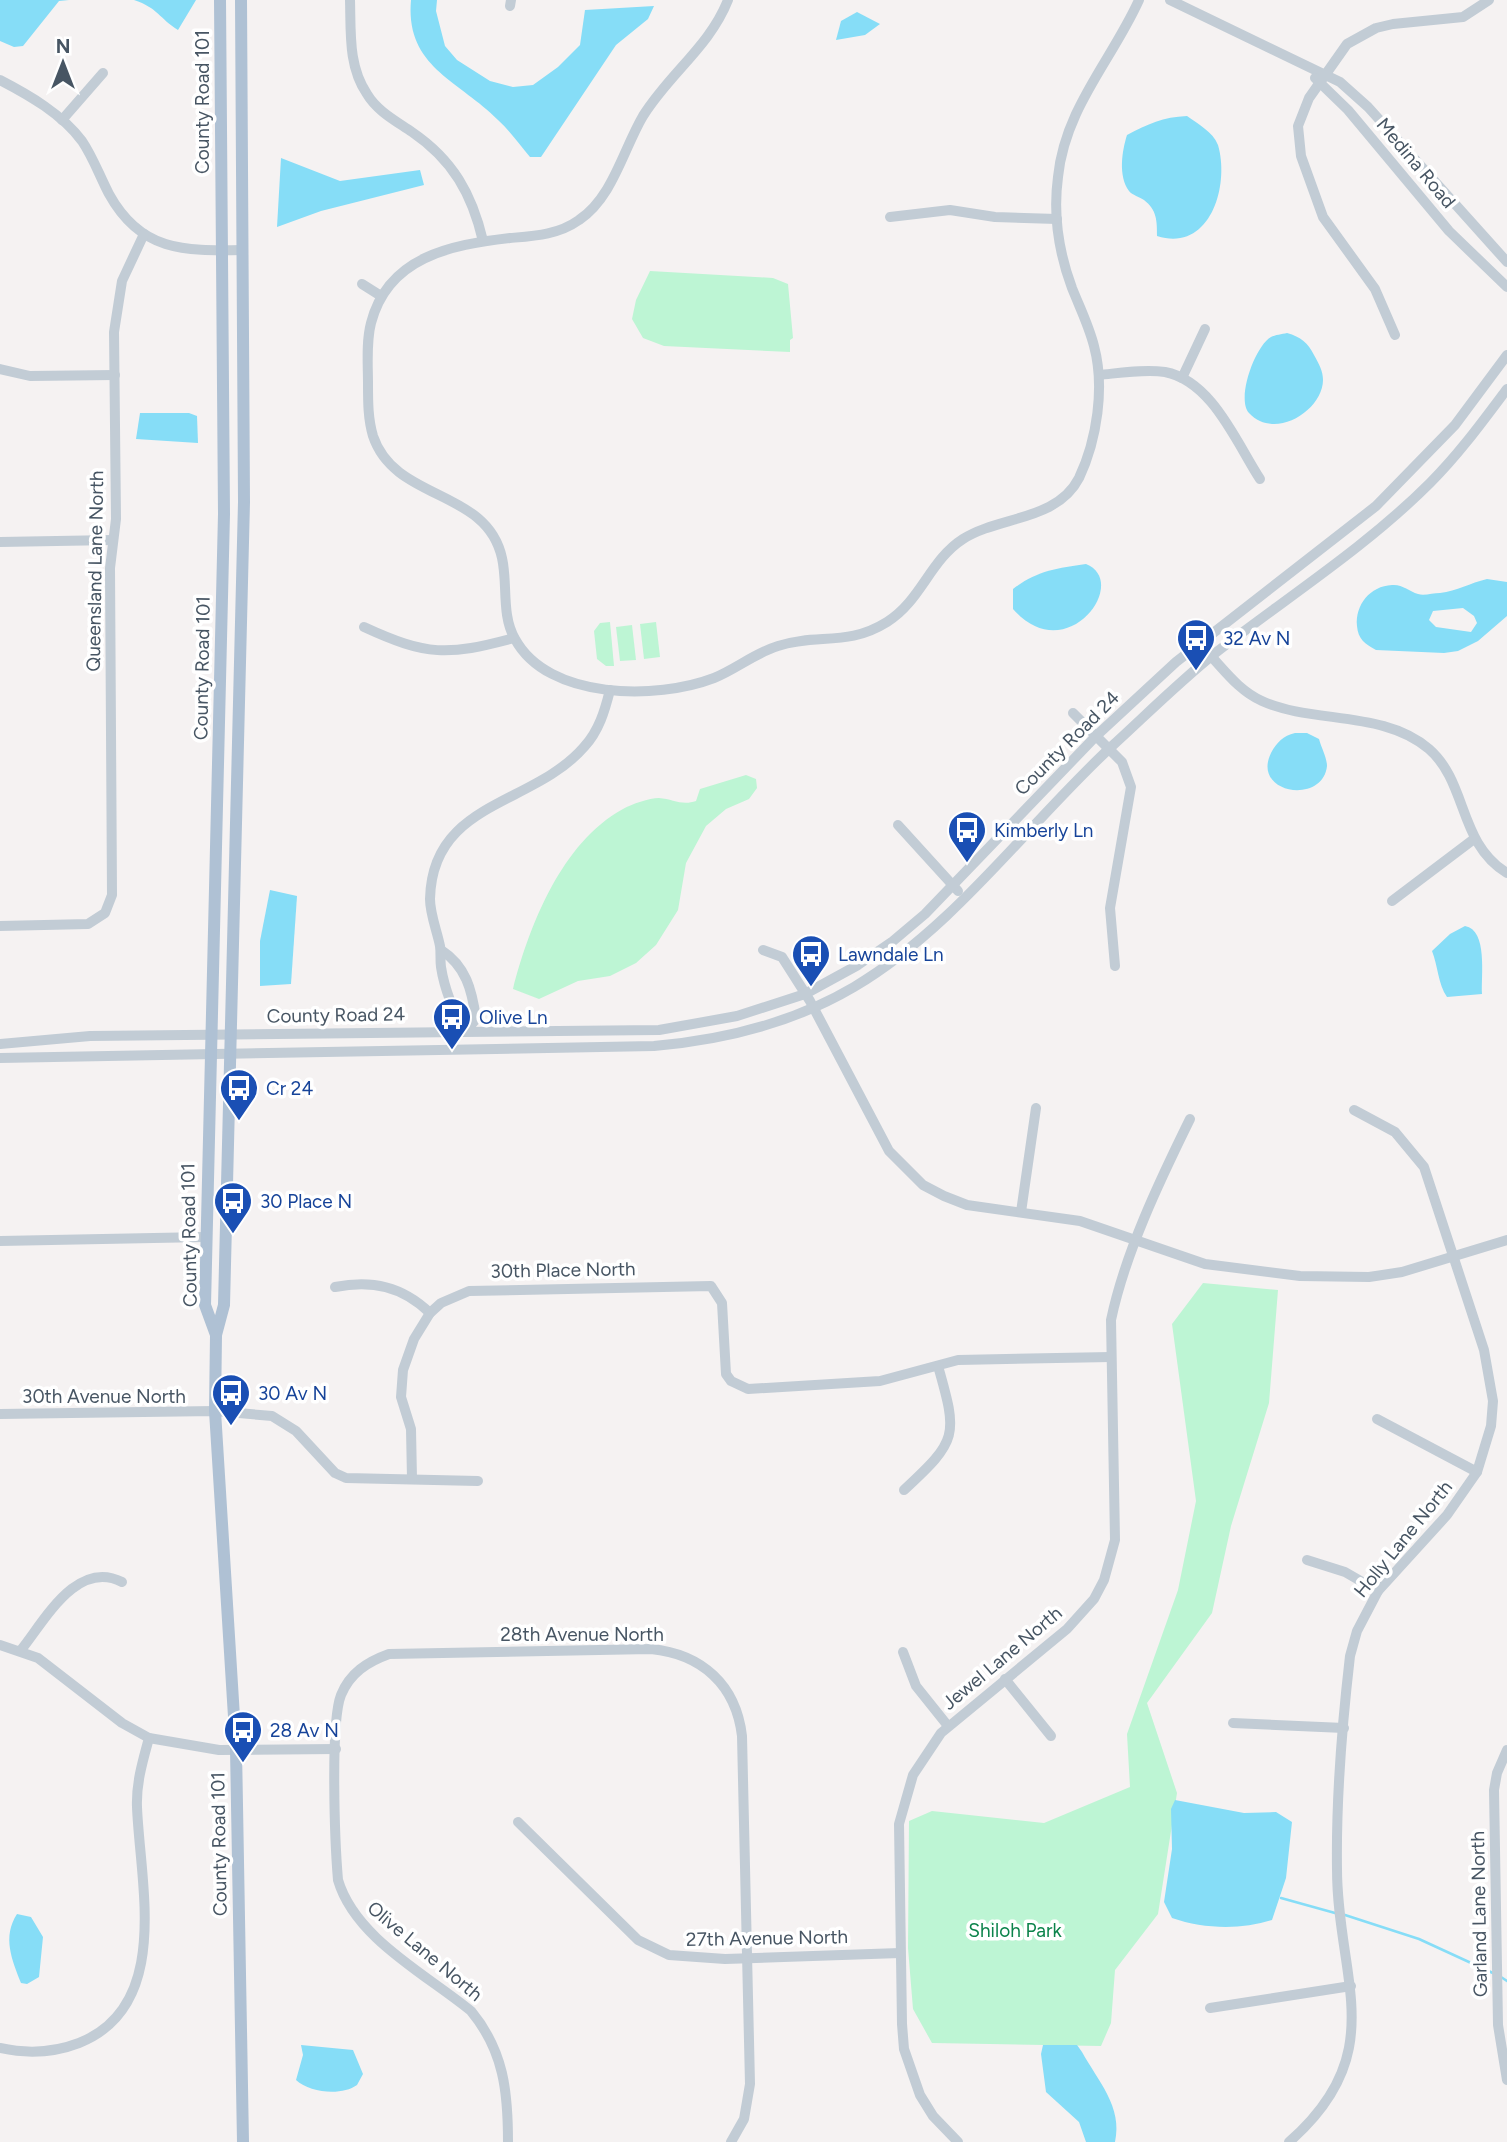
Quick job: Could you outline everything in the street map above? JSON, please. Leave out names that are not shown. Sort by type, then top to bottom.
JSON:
[{"type":"main road","name":"County Road 101","points":[[216,1335],[205,1305],[205,1237],[224,514],[220,0]]},
{"type":"main road","name":"County Road 101","points":[[241,0],[244,502],[224,1305],[216,1335],[215,1412],[236,1749],[243,2142]]},
{"type":"street","points":[[350,0],[353,60],[358,77],[373,102],[438,152],[453,167],[473,204],[483,241]]},
{"type":"street","points":[[728,0],[708,38],[659,93],[643,117],[610,184],[589,212],[560,231],[444,249],[406,266],[381,296],[369,327],[368,409],[374,442],[394,469],[407,481],[471,511],[494,536],[501,552],[507,610],[514,638],[537,665],[551,673],[610,690],[648,692],[686,686],[730,671],[771,648],[799,640],[845,639],[882,625],[913,600],[943,555],[956,544],[977,531],[1051,506],[1073,487],[1080,474],[1095,420],[1099,374],[1088,327],[1064,264],[1058,219],[1058,175],[1072,118],[1085,91],[1123,34],[1139,0]]},
{"type":"street","name":"Medina Road","points":[[1170,0],[1298,62],[1322,78],[1449,231],[1507,287]]},
{"type":"street","points":[[1395,335],[1375,289],[1323,217],[1301,156],[1298,126],[1302,111],[1347,44],[1376,28],[1463,17],[1489,0]]},
{"type":"street","points":[[62,120],[103,73]]},
{"type":"street","name":"Medina Road","points":[[1322,78],[1340,82],[1367,107],[1507,262]]},
{"type":"street","points":[[0,80],[62,120],[82,141],[118,209],[144,234],[184,250],[243,250]]},
{"type":"street","points":[[362,111],[373,102]]},
{"type":"street","points":[[890,218],[950,209],[995,217],[1058,219]]},
{"type":"street","name":"Queensland Lane North","points":[[0,926],[78,925],[97,920],[104,913],[112,895],[110,568],[116,519],[117,306],[122,281],[144,234]]},
{"type":"street","points":[[362,284],[381,296]]},
{"type":"street","points":[[1182,378],[1205,328]]},
{"type":"street","name":"County Road 24","points":[[0,1058],[466,1052],[688,1043],[735,1034],[810,1001],[892,941],[953,886],[1096,736],[1199,644],[1376,506],[1455,425],[1507,355]]},
{"type":"street","points":[[0,369],[30,376],[115,375]]},
{"type":"street","points":[[1099,374],[1156,372],[1182,378],[1202,391],[1260,479]]},
{"type":"street","name":"County Road 24","points":[[0,1044],[90,1037],[466,1031],[597,1033],[659,1030],[810,1001],[852,988],[890,964],[935,928],[1109,749],[1212,656],[1395,515],[1450,462],[1507,389]]},
{"type":"street","points":[[0,542],[113,540]]},
{"type":"street","points":[[364,627],[412,648],[433,652],[456,652],[514,638]]},
{"type":"street","points":[[1199,644],[1247,694],[1266,703],[1375,724],[1416,739],[1445,767],[1474,839],[1507,873]]},
{"type":"street","points":[[466,1052],[466,1031],[458,1020],[441,968],[441,950],[430,902],[435,866],[448,841],[475,816],[553,773],[578,754],[596,729],[610,690]]},
{"type":"street","points":[[1073,713],[1122,762],[1131,788],[1110,908],[1115,966]]},
{"type":"street","points":[[898,825],[965,897]]},
{"type":"street","points":[[1392,901],[1474,839]]},
{"type":"street","points":[[441,950],[457,960],[469,986],[476,1018],[466,1031]]},
{"type":"street","points":[[763,950],[782,957],[810,1001],[875,1130],[904,1169],[944,1196],[967,1205],[1080,1221],[1205,1264],[1335,1278],[1402,1272],[1507,1240]]},
{"type":"street","points":[[1021,1212],[1035,1108]]},
{"type":"street","name":"Holly Lane North","points":[[1296,2140],[1322,2107],[1349,2052],[1354,2016],[1336,1867],[1350,1656],[1357,1631],[1378,1591],[1447,1515],[1477,1472],[1491,1426],[1492,1388],[1484,1350],[1424,1167],[1395,1132],[1354,1110]]},
{"type":"street","name":"Jewel Lane North","points":[[953,2140],[933,2116],[911,2072],[902,2024],[897,1850],[904,1799],[926,1753],[948,1726],[1082,1615],[1104,1580],[1115,1540],[1111,1357],[1115,1302],[1189,1119]]},
{"type":"street","points":[[0,1241],[205,1237]]},
{"type":"street","points":[[335,1287],[354,1283],[390,1287],[408,1294],[430,1313],[414,1339],[400,1383],[411,1429],[412,1479]]},
{"type":"street","name":"30th Place North","points":[[430,1313],[455,1296],[484,1290],[704,1285],[716,1290],[722,1303],[723,1365],[731,1381],[748,1389],[880,1381],[938,1366]]},
{"type":"street","points":[[904,1490],[934,1462],[950,1438],[950,1409],[938,1366],[966,1360],[1111,1357]]},
{"type":"street","name":"30th Avenue North","points":[[0,1414],[259,1414],[286,1422],[335,1473],[346,1478],[478,1481]]},
{"type":"street","points":[[1377,1419],[1477,1472]]},
{"type":"street","points":[[1307,1560],[1345,1573],[1378,1591]]},
{"type":"street","points":[[21,1650],[68,1590],[96,1576],[108,1575],[122,1582]]},
{"type":"street","points":[[0,1644],[37,1658],[136,1733],[149,1738],[219,1750],[336,1749]]},
{"type":"street","name":"28th Avenue North","points":[[405,1653],[651,1649],[690,1657],[721,1681],[732,1698],[741,1726],[750,2102],[744,2119],[730,2142]]},
{"type":"street","points":[[903,1652],[916,1686],[948,1726]]},
{"type":"street","name":"Olive Lane North","points":[[405,1653],[374,1659],[350,1679],[337,1708],[337,1863],[343,1896],[360,1924],[471,2011],[485,2027],[505,2074],[508,2142]]},
{"type":"street","points":[[1005,1679],[1051,1736]]},
{"type":"street","points":[[1233,1723],[1345,1728]]},
{"type":"street","points":[[0,2048],[26,2052],[68,2047],[107,2028],[129,2001],[139,1969],[144,1930],[146,1891],[137,1806],[138,1783],[149,1738]]},
{"type":"street","name":"Garland Lane North","points":[[1507,1750],[1497,1773],[1494,1790],[1499,2025],[1507,2080]]},
{"type":"street","name":"27th Avenue North","points":[[518,1822],[625,1929],[653,1950],[686,1958],[900,1953]]},
{"type":"street","points":[[1210,2008],[1351,1986]]},
{"type":"green space","points":[[650,271],[773,278],[788,284],[793,338],[790,340],[790,352],[664,346],[643,338],[632,319],[636,300]]},
{"type":"green space","points":[[610,622],[614,666],[606,666],[597,659],[594,631],[600,623]]},
{"type":"green space","points":[[656,622],[660,657],[644,659],[640,624]]},
{"type":"green space","points":[[632,625],[636,660],[620,661],[616,627]]},
{"type":"green space","points":[[746,775],[756,779],[757,788],[749,799],[726,809],[706,826],[686,863],[678,910],[656,945],[636,963],[610,976],[578,981],[539,999],[513,989],[528,939],[551,888],[582,842],[601,824],[636,803],[659,798],[682,803],[696,801],[700,789]]},
{"type":"green space","name":"Shiloh Park","points":[[1203,1283],[1278,1290],[1269,1403],[1231,1526],[1212,1613],[1147,1703],[1177,1793],[1158,1914],[1115,1970],[1111,2023],[1101,2046],[932,2043],[913,2009],[908,1948],[909,1821],[932,1811],[1044,1823],[1130,1787],[1127,1734],[1178,1590],[1196,1501],[1172,1324]]},
{"type":"water","points":[[0,0],[69,0],[59,1],[23,46],[14,47],[0,41]]},
{"type":"water","points":[[134,0],[196,0],[178,30],[153,10]]},
{"type":"water","points":[[411,0],[437,0],[436,11],[445,46],[457,60],[490,81],[513,87],[533,85],[558,67],[580,45],[585,10],[654,6],[648,19],[616,45],[541,157],[530,157],[498,120],[425,57],[416,41],[411,23]]},
{"type":"water","points":[[857,12],[880,24],[865,35],[836,40],[841,21]]},
{"type":"water","points":[[1187,116],[1209,132],[1218,145],[1221,179],[1218,196],[1203,225],[1191,235],[1175,239],[1157,236],[1152,208],[1130,192],[1123,178],[1125,141],[1127,135],[1149,124]]},
{"type":"water","points":[[281,158],[340,181],[420,170],[424,185],[321,211],[277,227]]},
{"type":"water","points":[[1287,333],[1304,341],[1309,347],[1323,380],[1315,402],[1306,411],[1284,423],[1272,424],[1260,421],[1249,413],[1246,406],[1246,385],[1254,361],[1265,342],[1273,336]]},
{"type":"water","points":[[140,413],[189,413],[197,416],[198,443],[136,439]]},
{"type":"water","points":[[1086,564],[1098,574],[1101,587],[1097,602],[1086,616],[1071,626],[1053,630],[1033,625],[1013,609],[1013,589],[1030,578],[1047,571]]},
{"type":"water","points":[[1487,579],[1507,582],[1507,616],[1478,641],[1458,651],[1444,653],[1376,650],[1365,643],[1359,634],[1357,618],[1361,604],[1377,589],[1396,585],[1426,595],[1452,591]],"holes":[[[1463,608],[1474,616],[1477,623],[1471,632],[1436,627],[1429,620],[1433,611]]]},
{"type":"water","points":[[1295,733],[1307,733],[1319,739],[1327,763],[1323,778],[1314,786],[1302,790],[1290,790],[1279,785],[1271,778],[1268,767],[1271,753],[1276,746]]},
{"type":"water","points":[[270,890],[297,896],[291,984],[260,986],[260,941]]},
{"type":"water","points":[[1465,926],[1472,929],[1480,945],[1482,994],[1447,997],[1432,951],[1450,934]]},
{"type":"water","points":[[1175,1800],[1244,1813],[1276,1812],[1292,1822],[1286,1878],[1272,1920],[1222,1927],[1172,1918],[1164,1902],[1172,1849],[1171,1809]]},
{"type":"water","points":[[17,1914],[31,1917],[43,1937],[39,1977],[27,1984],[21,1983],[10,1948],[10,1931]]},
{"type":"water","points":[[301,2045],[353,2050],[363,2074],[357,2085],[343,2091],[326,2092],[309,2088],[296,2080],[303,2055]]},
{"type":"water","points":[[1043,2045],[1077,2045],[1102,2084],[1112,2106],[1117,2129],[1115,2142],[1086,2142],[1079,2122],[1046,2092],[1041,2054]]},
{"type":"waterway","points":[[1281,1898],[1335,1913]]},
{"type":"waterway","points":[[1345,1915],[1419,1939],[1495,1974]]},
{"type":"waterway","points":[[1501,1977],[1507,1981]]},
{"type":"place","name":"32 Av N","points":[[1196,672]]},
{"type":"place","name":"Kimberly Ln","points":[[967,864]]},
{"type":"place","name":"Lawndale Ln","points":[[811,988]]},
{"type":"place","name":"Olive Ln","points":[[452,1051]]},
{"type":"place","name":"Cr 24","points":[[239,1122]]},
{"type":"place","name":"30 Place N","points":[[233,1235]]},
{"type":"place","name":"30 Av N","points":[[231,1427]]},
{"type":"place","name":"28 Av N","points":[[243,1764]]}]
